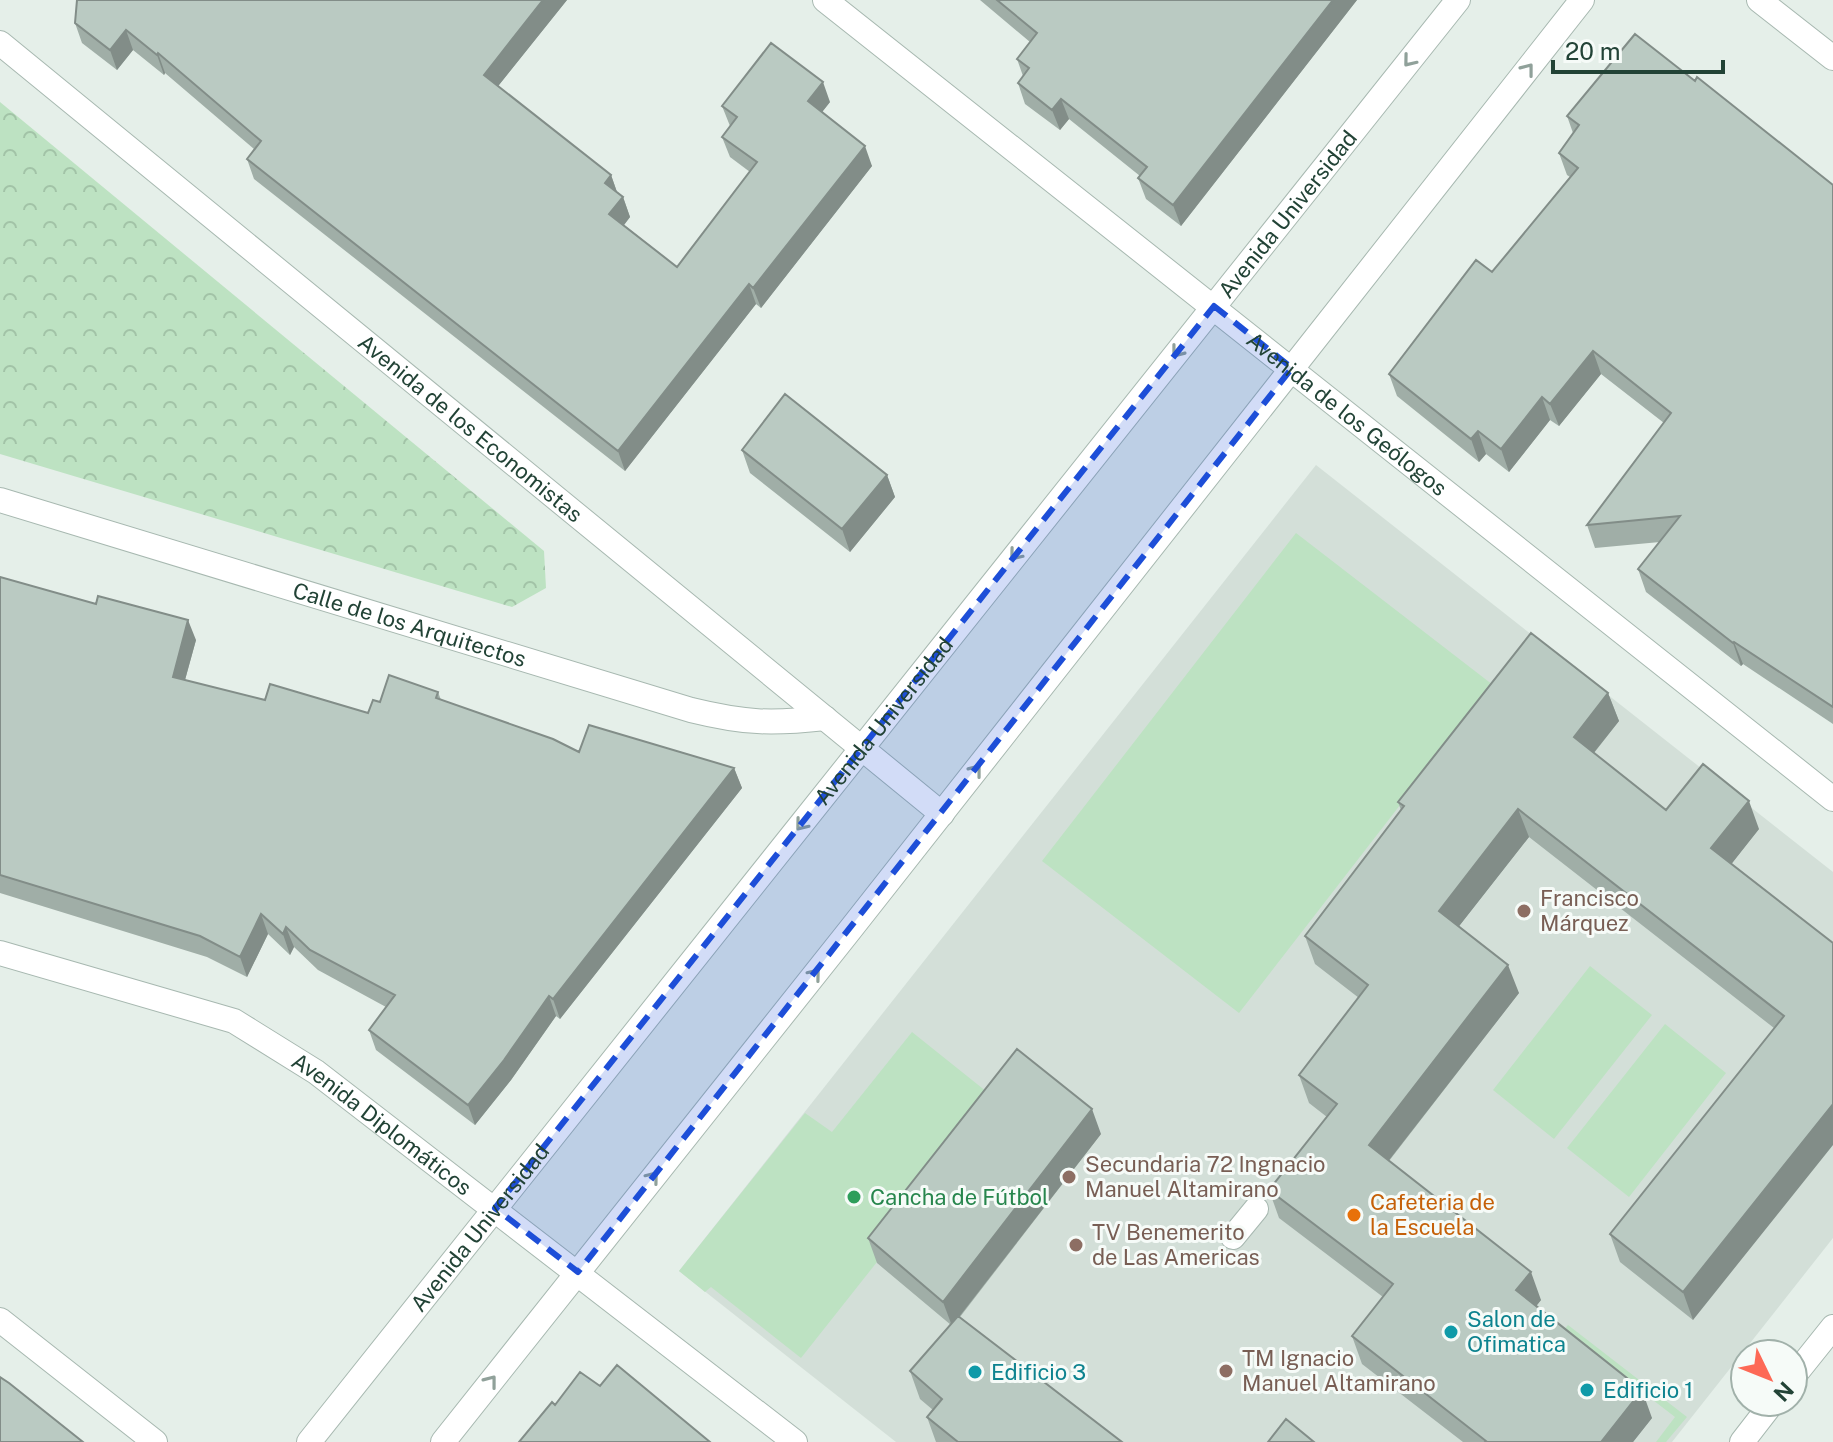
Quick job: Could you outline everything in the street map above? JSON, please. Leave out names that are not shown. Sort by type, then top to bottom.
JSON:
[{"type":"street","name":"Avenida de los Geólogos","points":[[825,0],[1833,799]]},
{"type":"street","name":"Avenida Universidad","points":[[309,1442],[1458,0]]},
{"type":"street","points":[[443,1442],[1582,0]]},
{"type":"street","points":[[1759,0],[1833,58]]},
{"type":"street","name":"Avenida de los Economistas","points":[[0,43],[942,814]]},
{"type":"street","name":"Calle de los Arquitectos","points":[[0,500],[691,710],[738,722],[776,723],[825,718]]},
{"type":"street","name":"Avenida Diplomáticos","points":[[0,953],[234,1021],[316,1072],[795,1442]]},
{"type":"street","points":[[1233,1237],[1256,1209]]},
{"type":"street","points":[[0,1320],[155,1442]]},
{"type":"street","points":[[1809,1361],[1829,1340]]},
{"type":"street","points":[[1742,1442],[1761,1418]]},
{"type":"highlighted area","points":[[1214,306],[1292,368],[578,1272],[495,1208]]},
{"type":"shaded area","points":[[1316,465],[1833,872],[1833,1238],[1754,1338],[1729,1338],[1729,1370],[1672,1442],[896,1442],[679,1271]]},
{"type":"green space","points":[[0,102],[544,551],[546,588],[512,607],[0,454]]},
{"type":"green space","points":[[1296,533],[1493,685],[1239,1013],[1042,861]]},
{"type":"green space","points":[[1590,966],[1652,1015],[1554,1139],[1493,1090]]},
{"type":"green space","points":[[1665,1024],[1726,1073],[1629,1197],[1567,1148]]},
{"type":"green space","name":"Cancha de Fútbol","points":[[912,1032],[1002,1104],[801,1358],[711,1287],[705,1292],[679,1271],[805,1113],[832,1132]]},
{"type":"green space","points":[[1568,1325],[1687,1417],[1666,1442],[1656,1442],[1675,1417],[1571,1337],[1557,1338]]},
{"type":"building","points":[[77,0],[543,0],[484,75],[611,175],[605,183],[623,197],[609,214],[677,267],[757,162],[722,137],[737,117],[722,106],[771,43],[823,82],[808,101],[865,146],[753,288],[749,284],[618,451],[247,159],[261,141],[158,53],[126,30],[110,50],[75,23]]},
{"type":"building","points":[[997,0],[1333,0],[1173,205],[1138,178],[1147,167],[1061,99],[1052,110],[1018,83],[1029,68],[1017,59],[1037,33]]},
{"type":"building","points":[[1635,34],[1695,81],[1697,77],[1833,185],[1833,707],[1733,643],[1638,569],[1680,516],[1587,525],[1671,413],[1593,351],[1550,404],[1542,397],[1501,449],[1478,431],[1471,439],[1389,374],[1476,260],[1492,272],[1578,168],[1559,153],[1579,125],[1567,116]]},
{"type":"building","points":[[785,394],[887,475],[842,529],[742,450]]},
{"type":"building","points":[[0,577],[96,604],[98,596],[188,620],[173,677],[265,700],[270,684],[368,713],[373,700],[380,702],[389,675],[438,692],[436,698],[553,739],[579,752],[589,725],[734,768],[553,999],[549,996],[468,1105],[369,1030],[395,995],[310,950],[286,927],[283,934],[261,914],[240,957],[200,936],[0,875]]},
{"type":"building","points":[[1531,633],[1608,693],[1574,737],[1666,810],[1703,764],[1749,801],[1711,848],[1833,943],[1833,1104],[1683,1292],[1610,1234],[1784,1016],[1518,809],[1439,911],[1508,965],[1369,1145],[1531,1272],[1516,1290],[1642,1390],[1601,1442],[1485,1442],[1352,1336],[1393,1284],[1269,1190],[1337,1104],[1299,1075],[1368,985],[1305,936],[1404,806],[1398,802]]},
{"type":"building","points":[[1017,1049],[1092,1109],[943,1302],[868,1238]]},
{"type":"building","name":"Edificio 3","points":[[958,1316],[1122,1442],[958,1442],[927,1417],[942,1399],[910,1371]]},
{"type":"building","points":[[617,1365],[710,1442],[519,1442],[552,1402],[555,1405],[580,1372],[600,1386]]},
{"type":"building","points":[[0,1377],[9,1383],[83,1442],[0,1442]]},
{"type":"building","points":[[1286,1419],[1314,1442],[1268,1442]]},
{"type":"place","name":"Francisco Márquez","points":[[1524,911]]},
{"type":"place","name":"Secundaria 72 Ingnacio Manuel Altamirano","points":[[1069,1177]]},
{"type":"place","name":"Cancha de Fútbol","points":[[854,1197]]},
{"type":"place","name":"Cafeteria de la Escuela","points":[[1354,1215]]},
{"type":"place","name":"TV Benemerito de Las Americas","points":[[1076,1245]]},
{"type":"place","name":"Salon de Ofimatica","points":[[1451,1332]]},
{"type":"place","name":"TM Ignacio Manuel Altamirano","points":[[1226,1371]]},
{"type":"place","name":"Edificio 3","points":[[975,1372]]},
{"type":"place","name":"Edificio 1","points":[[1587,1390]]}]
